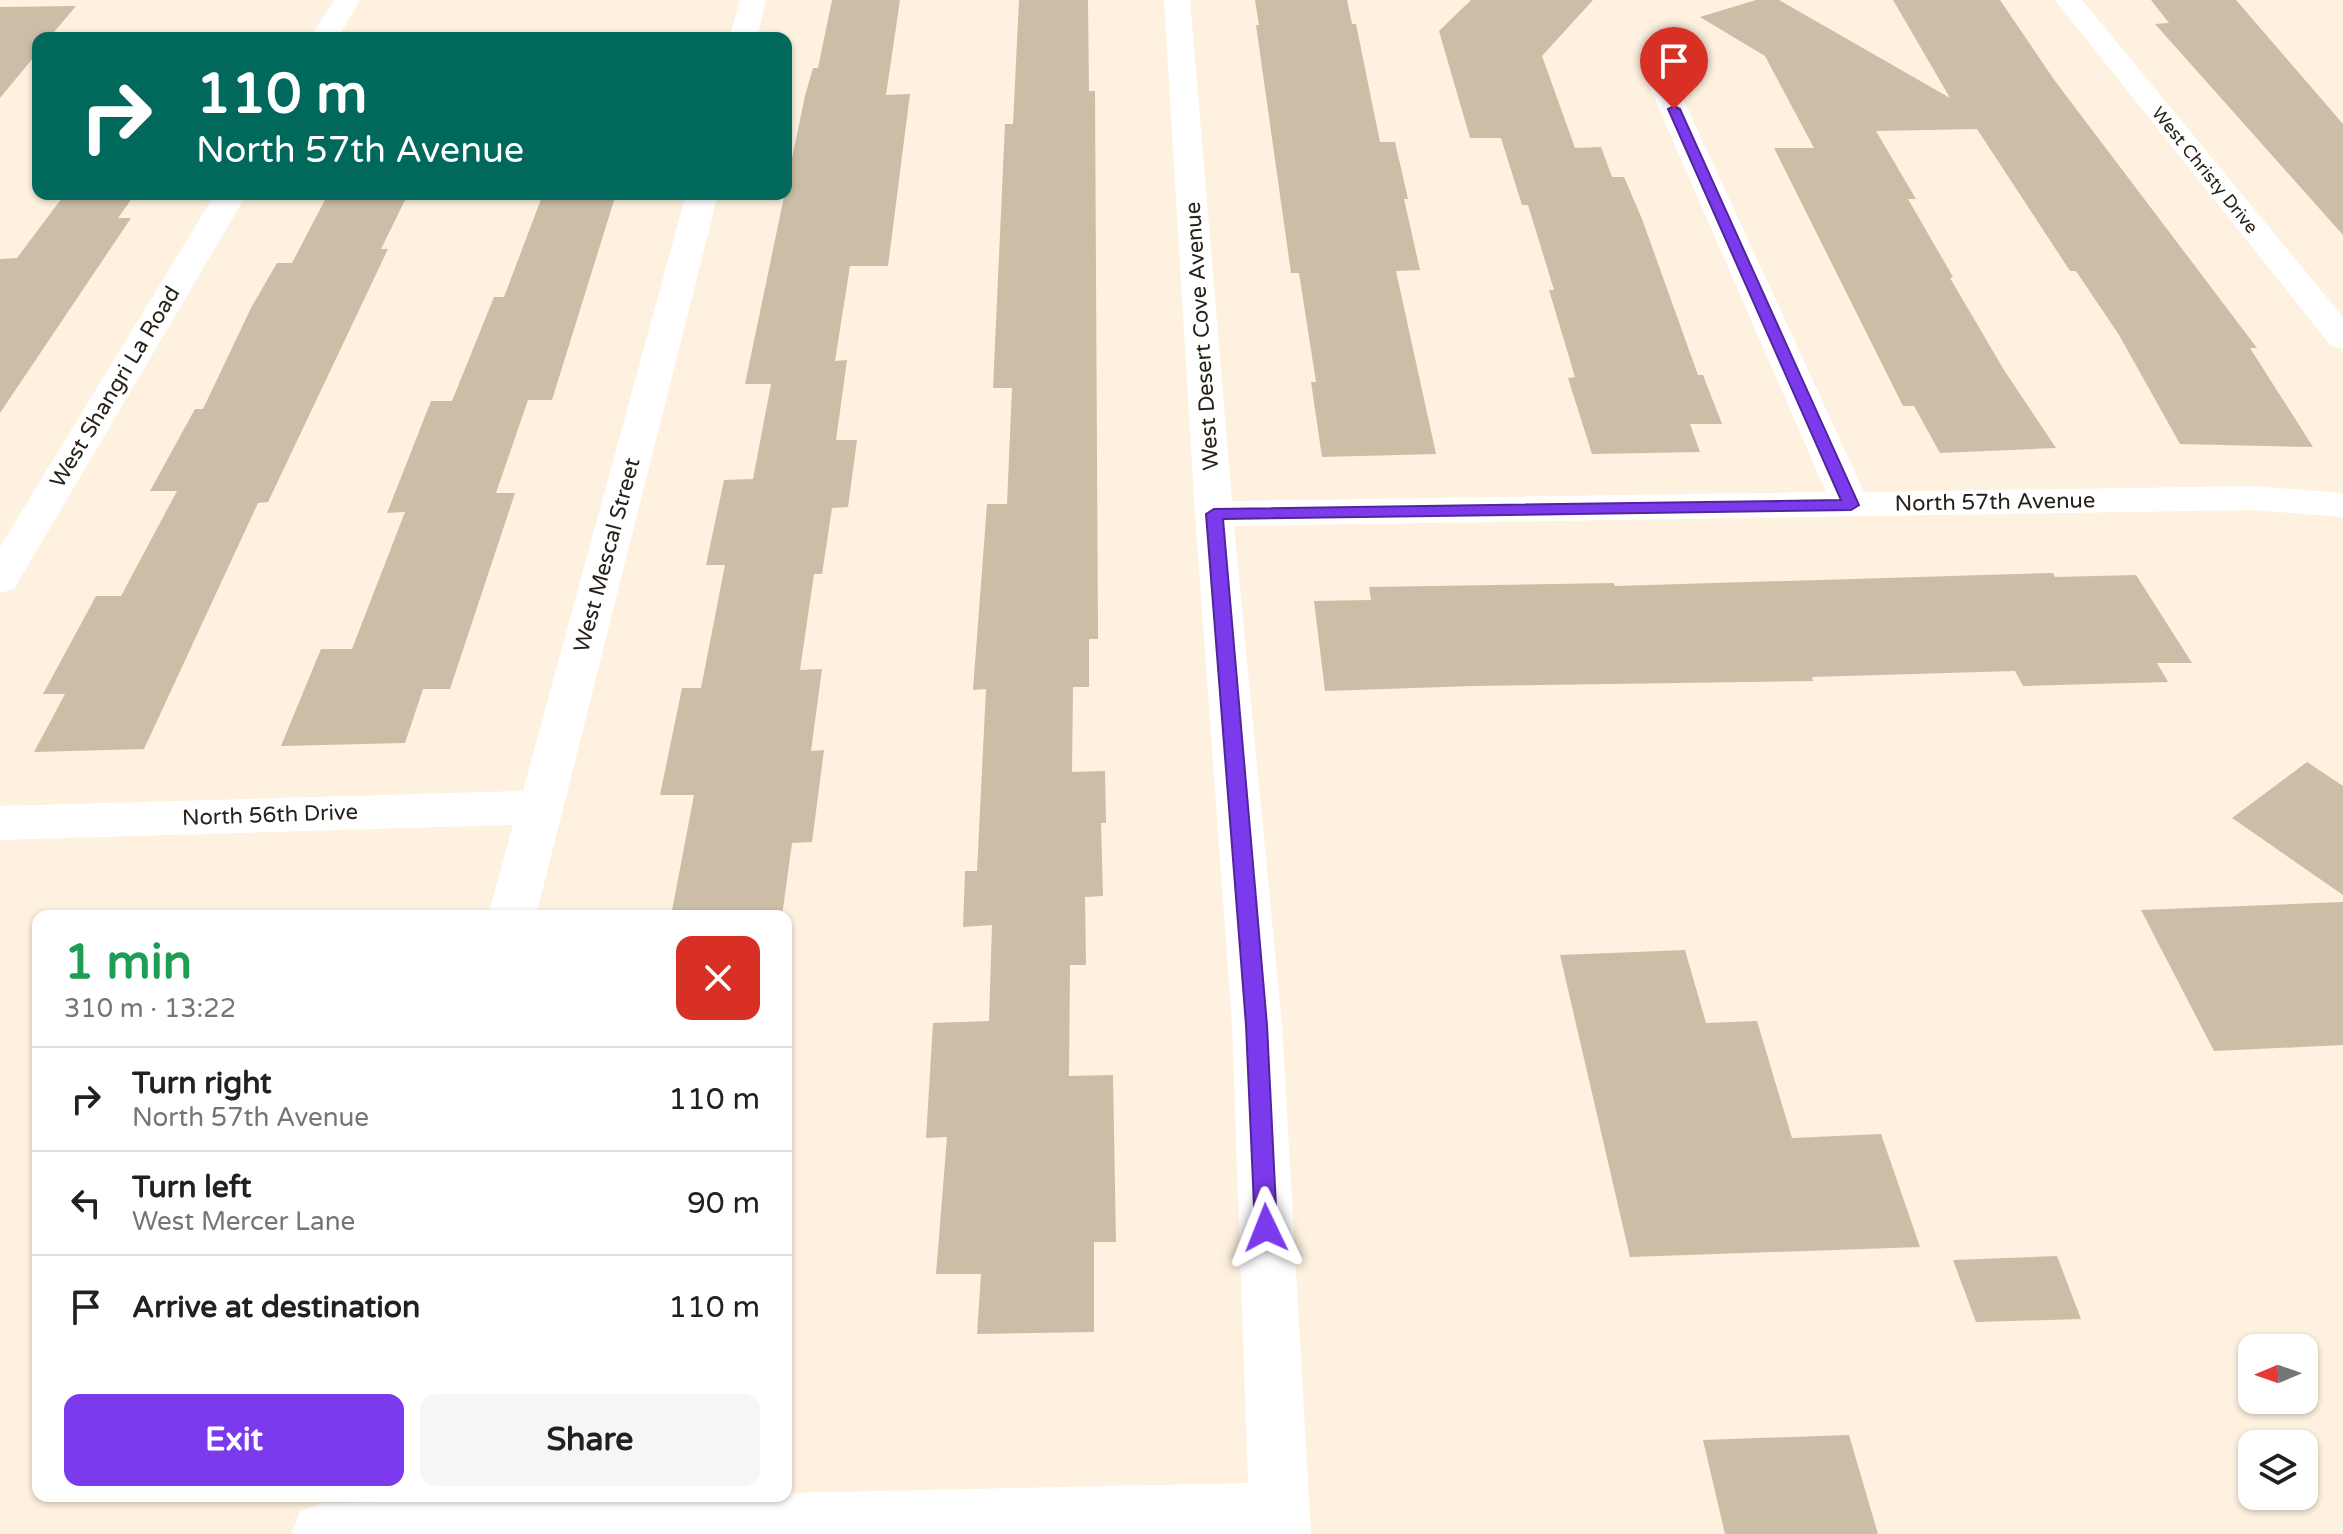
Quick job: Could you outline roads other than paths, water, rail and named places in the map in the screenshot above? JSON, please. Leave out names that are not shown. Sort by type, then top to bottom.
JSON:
[{"type":"street","points":[[328,32],[347,0]]},
{"type":"street","points":[[745,32],[753,0]]},
{"type":"street","name":"West Desert Cove Avenue","points":[[1177,0],[1214,514],[1257,1025],[1279,1524]]},
{"type":"street","name":"West Christy Drive","points":[[2068,0],[2343,339]]},
{"type":"street","points":[[1661,81],[1851,505]]},
{"type":"street","name":"West Shangri La Road","points":[[0,580],[227,200]]},
{"type":"street","name":"West Mescal Street","points":[[514,910],[700,200]]},
{"type":"street","name":"North 57th Avenue","points":[[1214,514],[2252,498],[2343,505]]},
{"type":"street","name":"North 56th Drive","points":[[0,823],[541,807]]},
{"type":"street","points":[[346,1533],[354,1502]]},
{"type":"street","points":[[322,1534],[1279,1524]]}]
